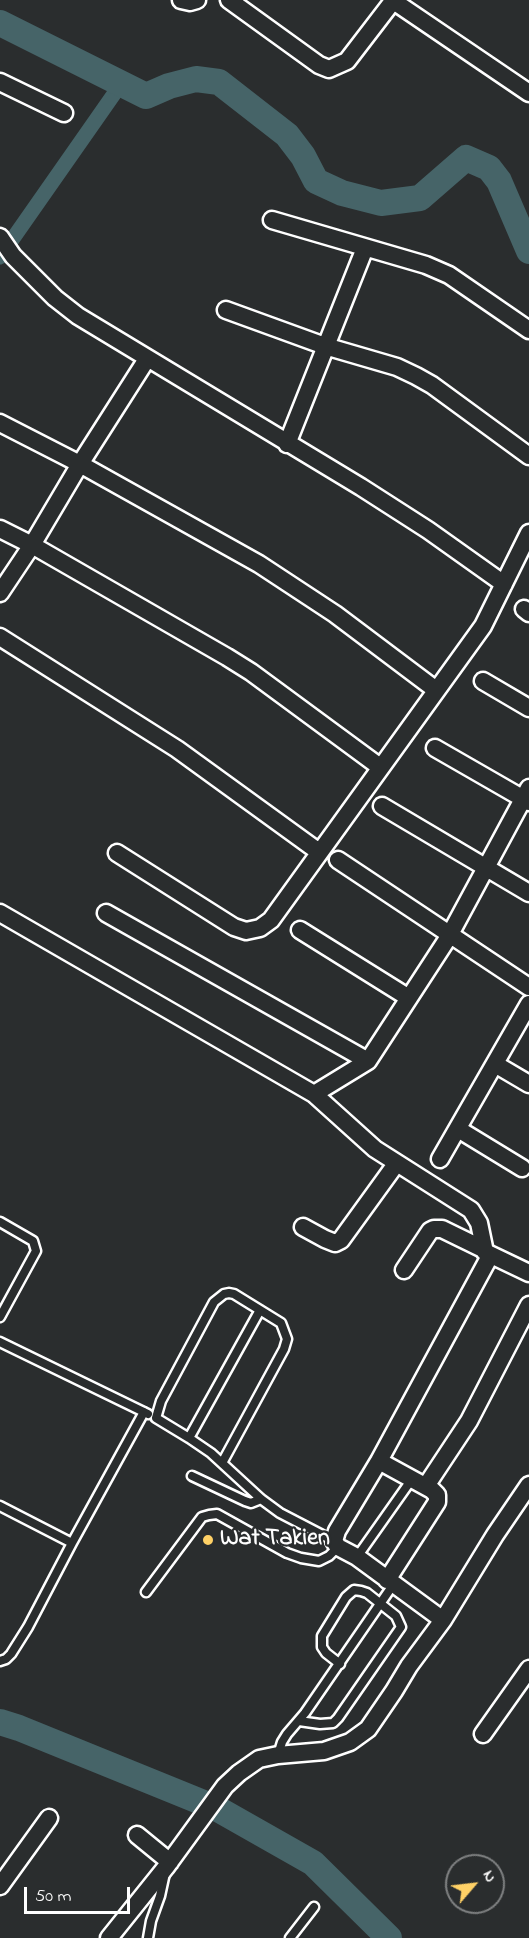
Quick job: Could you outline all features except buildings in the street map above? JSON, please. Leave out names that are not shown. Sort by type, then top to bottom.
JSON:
[{"type":"street","points":[[181,0],[190,2],[197,0]]},
{"type":"street","points":[[229,0],[319,65],[329,69],[347,61],[392,1],[529,93]]},
{"type":"street","points":[[0,82],[64,113]]},
{"type":"street","points":[[272,220],[426,265],[449,275],[529,330]]},
{"type":"street","points":[[0,237],[13,256],[55,298],[78,316],[361,487],[428,530],[504,584]]},
{"type":"street","points":[[287,444],[365,248]]},
{"type":"street","points":[[226,310],[325,346],[397,367],[416,376],[432,385],[529,456]]},
{"type":"street","points":[[0,593],[147,359]]},
{"type":"street","points":[[0,423],[80,464],[259,564],[335,614],[436,690]]},
{"type":"street","points":[[0,529],[32,545],[235,662],[380,767]]},
{"type":"street","points":[[117,853],[234,927],[246,931],[260,928],[271,920],[483,626],[529,533]]},
{"type":"street","points":[[0,637],[177,749],[319,852]]},
{"type":"street","points":[[483,681],[529,708]]},
{"type":"street","points":[[314,1094],[368,1061],[450,934],[527,796],[435,748]]},
{"type":"street","points":[[382,806],[529,893]]},
{"type":"street","points":[[338,860],[529,987]]},
{"type":"street","points":[[0,913],[314,1094],[375,1149],[471,1210],[479,1223],[487,1252],[379,1461],[337,1531],[336,1544],[443,1620]]},
{"type":"street","points":[[105,913],[368,1061]]},
{"type":"street","points":[[300,930],[409,998]]},
{"type":"street","points":[[440,1159],[529,1004]]},
{"type":"street","points":[[495,1064],[529,1084]]},
{"type":"street","points":[[458,1129],[522,1168]]},
{"type":"street","points":[[303,1227],[335,1243],[341,1240],[396,1164]]},
{"type":"street","points":[[404,1270],[434,1228],[442,1229],[529,1273]]},
{"type":"street","points":[[419,1483],[469,1420],[529,1305]]},
{"type":"street","points":[[379,1461],[437,1495],[437,1502],[390,1582]]},
{"type":"street","points":[[115,1934],[202,1815],[225,1786],[239,1773],[259,1759],[324,1751],[350,1742],[368,1729],[409,1666],[443,1620],[495,1535],[529,1485]]},
{"type":"street","points":[[483,1734],[529,1669]]},
{"type":"street","points":[[0,1886],[49,1818]]},
{"type":"street","points":[[137,1835],[168,1864]]},
{"type":"lane","points":[[0,1222],[33,1241],[36,1251],[0,1317]]},
{"type":"lane","points":[[156,1419],[161,1401],[218,1298],[229,1293],[234,1294],[281,1323],[287,1339],[284,1349],[222,1463]]},
{"type":"lane","points":[[189,1438],[260,1310]]},
{"type":"lane","points":[[0,1342],[144,1412],[189,1438],[280,1513],[336,1544],[329,1556],[319,1561],[301,1558],[287,1553],[217,1514],[209,1515],[202,1517],[146,1592]]},
{"type":"lane","points":[[0,1661],[6,1659],[15,1649],[144,1412]]},
{"type":"lane","points":[[192,1476],[245,1502],[251,1503],[261,1499]]},
{"type":"lane","points":[[357,1557],[419,1483]]},
{"type":"lane","points":[[0,1506],[72,1543]]},
{"type":"lane","points":[[278,1755],[282,1742],[340,1664],[380,1604],[390,1582]]},
{"type":"lane","points":[[299,1721],[333,1723],[401,1627],[396,1616],[367,1593],[361,1591],[354,1590],[346,1597],[322,1636],[321,1643],[326,1653],[340,1664]]},
{"type":"lane","points":[[148,1938],[168,1864]]},
{"type":"lane","points":[[290,1938],[314,1907]]},
{"type":"waterway","points":[[0,23],[146,96],[169,86],[196,79],[219,82],[287,135],[303,156],[316,181],[342,193],[381,203],[420,198],[466,158],[489,168],[499,181],[529,251]]},
{"type":"waterway","points":[[0,257],[121,84]]},
{"type":"waterway","points":[[0,1722],[216,1808],[313,1863],[389,1938]]},
{"type":"place","name":"Wat Takien","points":[[208,1540]]}]
